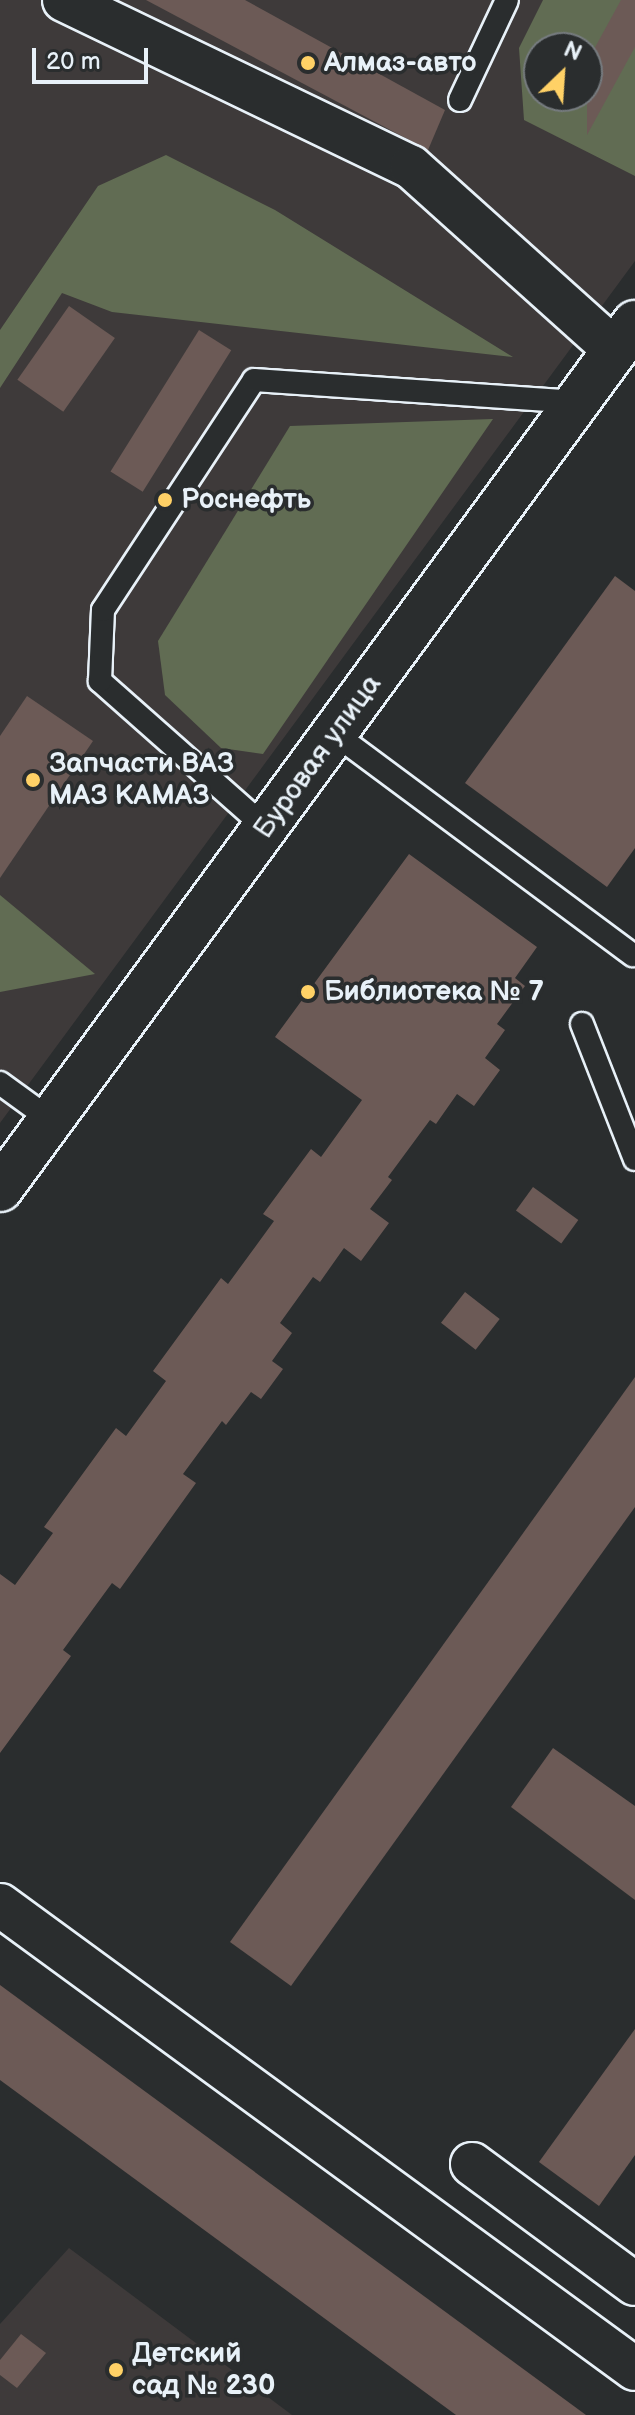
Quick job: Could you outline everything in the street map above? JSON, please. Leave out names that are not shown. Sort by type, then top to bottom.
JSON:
[{"type":"main road","name":"Буровая улица","points":[[0,1189],[625,337]]},
{"type":"street","points":[[64,0],[411,167],[625,337]]},
{"type":"street","points":[[0,1905],[635,2369]]},
{"type":"street","points":[[472,2164],[635,2284]]},
{"type":"lane","points":[[460,100],[507,0]]},
{"type":"lane","points":[[266,828],[100,681],[103,610],[254,380],[577,402]]},
{"type":"lane","points":[[335,734],[633,955]]},
{"type":"lane","points":[[582,1024],[635,1159]]},
{"type":"lane","points":[[0,1083],[51,1120]]},
{"type":"shaded area","points":[[0,0],[635,0],[635,261],[0,1123]]},
{"type":"shaded area","name":"Детский сад № 230","points":[[69,2248],[292,2415],[0,2415],[0,2324]]},
{"type":"green space","points":[[543,0],[635,0],[635,176],[524,120],[523,112],[603,112],[603,32],[527,32]]},
{"type":"green space","points":[[523,40],[523,106],[519,48]]},
{"type":"green space","points":[[166,155],[275,210],[513,357],[112,312],[62,293],[0,388],[0,330],[98,186]]},
{"type":"green space","points":[[493,419],[263,754],[221,748],[165,695],[158,641],[290,426]]},
{"type":"green space","points":[[0,895],[95,974],[0,992]]},
{"type":"building","name":"Алмаз-авто","points":[[146,0],[245,0],[445,110],[428,150]]},
{"type":"building","points":[[621,0],[635,0],[635,47],[603,106],[603,33]]},
{"type":"building","points":[[587,112],[600,112],[587,135]]},
{"type":"building","points":[[69,306],[115,338],[63,412],[17,380]]},
{"type":"building","points":[[199,330],[231,350],[143,492],[111,472]]},
{"type":"building","points":[[615,576],[635,591],[635,848],[607,887],[465,783]]},
{"type":"building","name":"Запчасти ВАЗ МАЗ КАМАЗ","points":[[27,696],[93,741],[0,878],[0,736]]},
{"type":"building","points":[[409,854],[537,947],[515,978],[525,986],[497,1024],[505,1030],[485,1058],[500,1070],[474,1106],[457,1094],[436,1124],[430,1120],[388,1177],[392,1180],[370,1209],[389,1223],[361,1261],[344,1248],[320,1282],[313,1277],[280,1323],[292,1333],[272,1361],[283,1369],[261,1399],[251,1392],[226,1425],[222,1421],[183,1474],[196,1483],[120,1589],[112,1583],[63,1650],[71,1656],[0,1753],[0,1574],[15,1585],[53,1533],[44,1527],[116,1428],[126,1436],[166,1381],[153,1371],[221,1278],[228,1284],[274,1221],[263,1214],[311,1149],[321,1157],[362,1100],[275,1037]]},
{"type":"building","points":[[533,1187],[578,1220],[561,1243],[516,1210]]},
{"type":"building","points":[[465,1292],[500,1319],[476,1350],[441,1323]]},
{"type":"building","points":[[635,1377],[635,1507],[291,1986],[230,1942]]},
{"type":"building","points":[[553,1748],[635,1806],[635,1900],[511,1807]]},
{"type":"building","points":[[0,1985],[586,2415],[456,2415],[0,2080]]},
{"type":"building","points":[[635,2029],[635,2155],[599,2206],[539,2162]]},
{"type":"building","points":[[21,2334],[46,2353],[17,2388],[0,2375],[0,2360]]},
{"type":"place","name":"Алмаз-авто","points":[[308,63]]},
{"type":"place","name":"Роснефть","points":[[165,500]]},
{"type":"place","name":"Запчасти ВАЗ МАЗ КАМАЗ","points":[[33,780]]},
{"type":"place","name":"Библиотека № 7","points":[[308,992]]},
{"type":"place","name":"Детский сад № 230","points":[[116,2370]]}]
